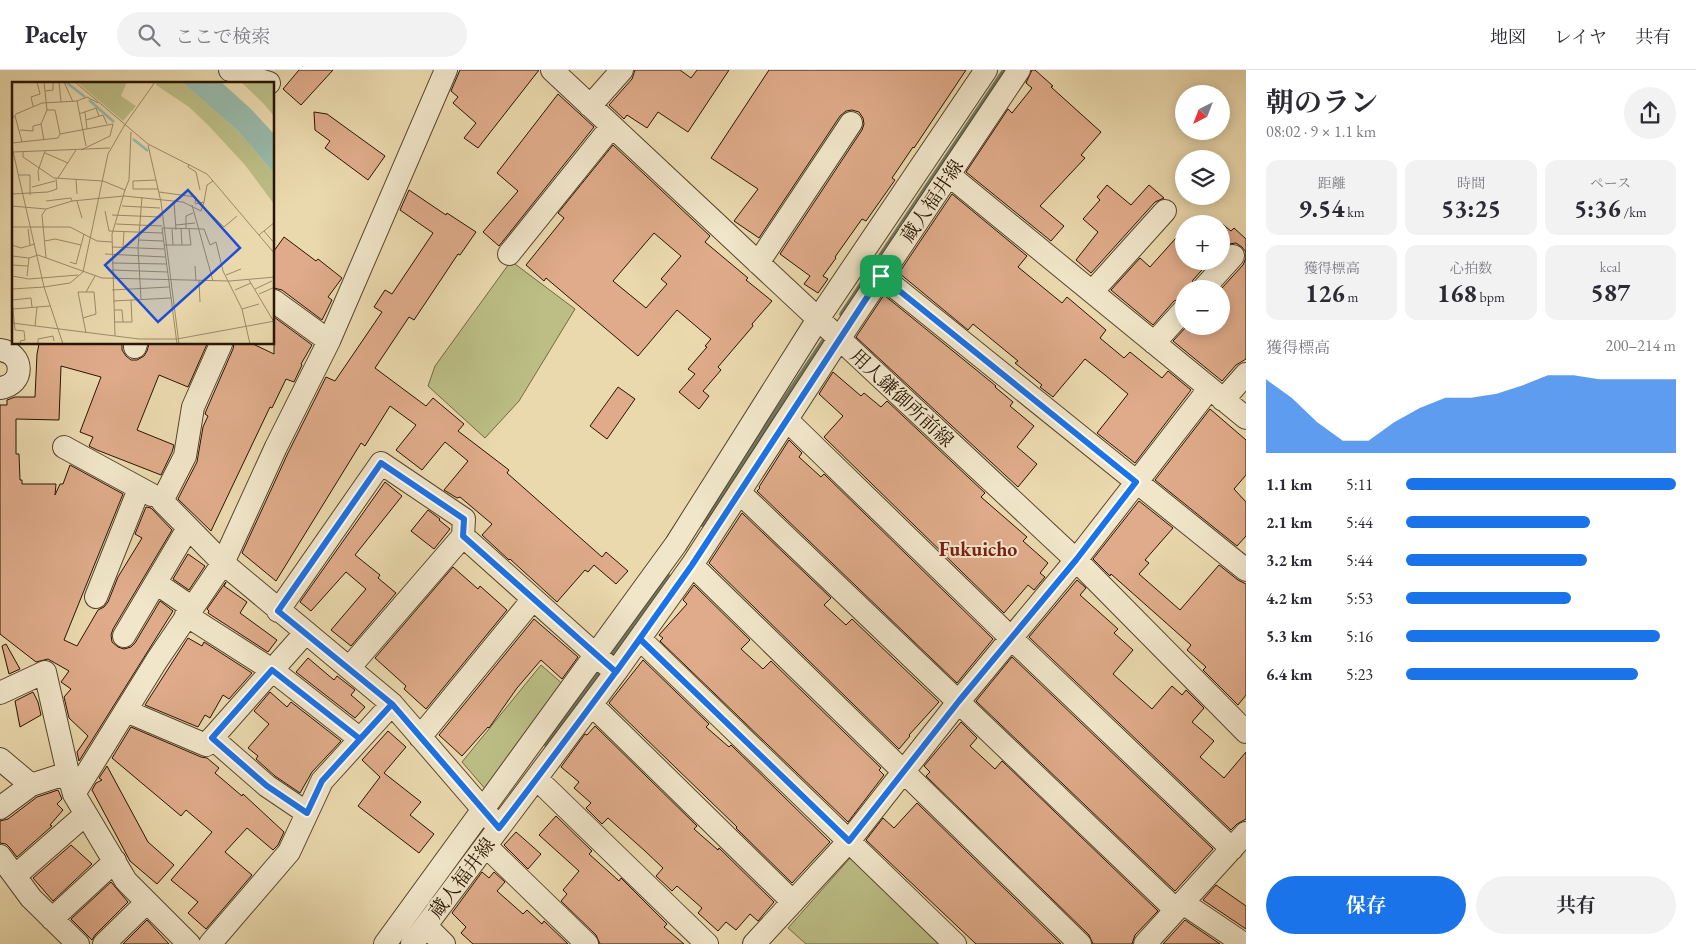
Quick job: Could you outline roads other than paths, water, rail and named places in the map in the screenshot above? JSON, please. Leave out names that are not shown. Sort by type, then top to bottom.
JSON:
[{"type":"street","points":[[230,70],[263,82]]},
{"type":"street","points":[[270,82],[276,70]]},
{"type":"street","points":[[71,784],[126,711],[188,611],[223,563],[276,447],[329,342],[446,70]]},
{"type":"street","name":"用人鎌御所前線","points":[[552,70],[1076,560],[1246,732]]},
{"type":"street","points":[[590,106],[622,70]]},
{"type":"street","points":[[384,944],[483,810],[606,664],[676,544],[818,319],[986,70]]},
{"type":"street","name":"蔵人福井線","points":[[412,944],[592,705],[606,664],[640,639],[692,565],[839,339],[1019,70]]},
{"type":"street","points":[[758,263],[851,123]]},
{"type":"street","points":[[509,254],[612,126]]},
{"type":"street","points":[[948,175],[1246,418]]},
{"type":"street","points":[[1092,292],[1165,211]]},
{"type":"street","points":[[1211,280],[1233,256]]},
{"type":"street","points":[[881,276],[1136,482],[1243,563]]},
{"type":"street","points":[[275,302],[329,342]]},
{"type":"street","points":[[1154,343],[1175,320]]},
{"type":"street","points":[[162,501],[185,456],[193,407],[221,345]]},
{"type":"street","points":[[0,350],[12,354],[19,366],[18,375],[13,382],[6,387],[0,388]]},
{"type":"street","points":[[754,944],[849,841],[959,701],[1076,560],[1136,482],[1216,394],[1246,374]]},
{"type":"street","points":[[787,420],[1011,638],[1239,841],[1145,944]]},
{"type":"street","points":[[64,447],[162,501],[223,563],[278,611],[392,704],[499,828]]},
{"type":"street","points":[[278,611],[381,463],[464,519],[463,536],[349,668]]},
{"type":"street","points":[[96,597],[139,489]]},
{"type":"street","points":[[740,493],[1179,907],[1244,944]]},
{"type":"street","points":[[124,636],[188,528]]},
{"type":"street","points":[[463,536],[606,664]]},
{"type":"street","points":[[692,565],[1080,944]]},
{"type":"street","points":[[156,583],[188,611],[272,670],[360,739]]},
{"type":"street","points":[[420,737],[533,599]]},
{"type":"street","points":[[126,711],[206,745],[306,632]]},
{"type":"street","points":[[640,639],[955,944]]},
{"type":"street","points":[[0,693],[45,672],[71,784],[86,814],[126,880],[189,944]]},
{"type":"street","points":[[210,944],[290,852],[322,781],[392,704]]},
{"type":"street","points":[[592,705],[793,902]]},
{"type":"street","points":[[212,738],[267,786],[307,813]]},
{"type":"street","points":[[0,759],[31,785]]},
{"type":"street","points":[[537,779],[707,944]]},
{"type":"street","points":[[0,808],[31,785],[71,784]]},
{"type":"street","points":[[15,876],[86,814]]},
{"type":"street","points":[[487,846],[587,944]]},
{"type":"street","points":[[0,856],[31,898],[78,944]]},
{"type":"street","points":[[52,919],[115,861]]},
{"type":"street","points":[[104,944],[147,902]]},
{"type":"street","points":[[426,926],[444,944]]},
{"type":"waterway","points":[[842,314],[1005,70]]},
{"type":"waterway","points":[[702,524],[825,339]]},
{"type":"waterway","points":[[608,659],[667,575]]},
{"type":"waterway","points":[[547,745],[602,667]]},
{"type":"district","name":"Fukuicho","points":[[978,549]]}]
